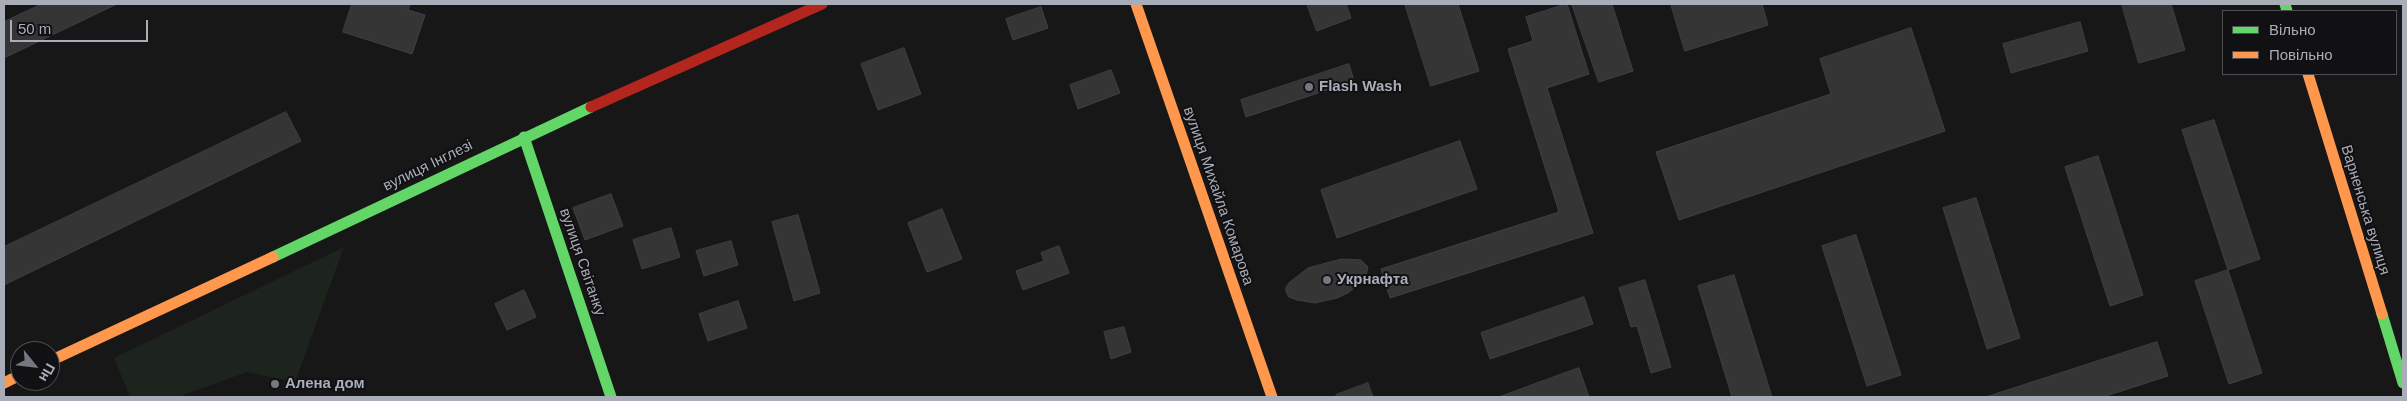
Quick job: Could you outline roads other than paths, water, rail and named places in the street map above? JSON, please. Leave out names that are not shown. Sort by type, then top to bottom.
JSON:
[{"type":"main road","name":"вулиця Інглезі","points":[[60,356],[524,137],[822,4]]},
{"type":"main road","name":"вулиця Михайла Комарова","points":[[1136,4],[1272,397]]},
{"type":"main road","name":"Варненська вулиця","points":[[2308,75],[2403,384]]},
{"type":"main road","name":"вулиця Світанку","points":[[524,137],[611,397]]},
{"type":"place","name":"Flash Wash","points":[[1309,87]]},
{"type":"place","name":"Укрнафта","points":[[1327,280]]},
{"type":"place","name":"Алена дом","points":[[275,384]]}]
